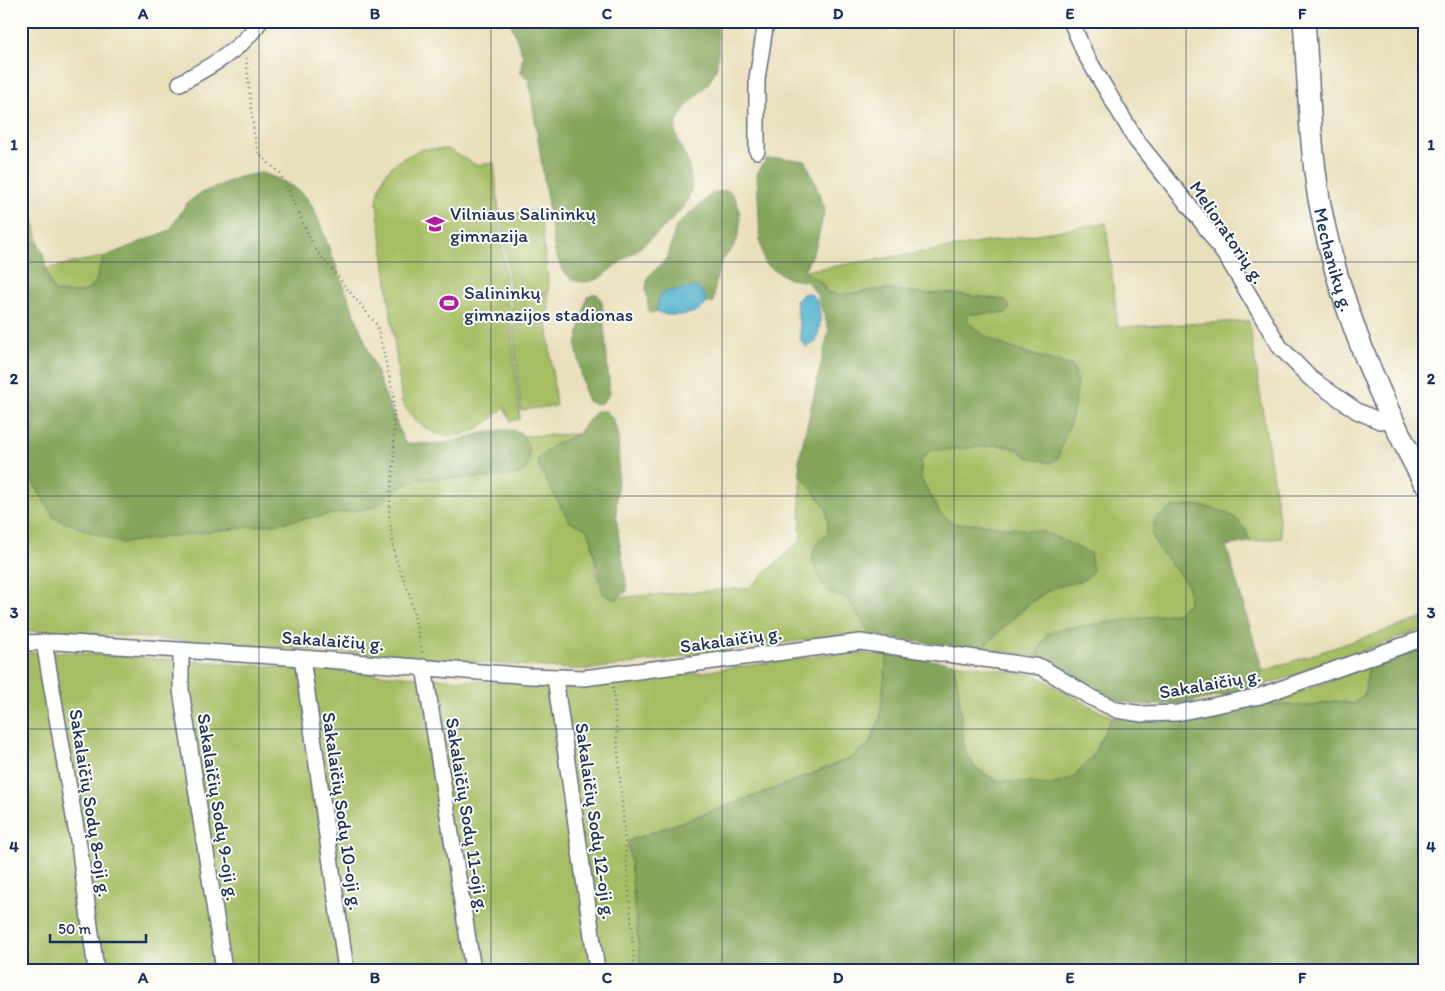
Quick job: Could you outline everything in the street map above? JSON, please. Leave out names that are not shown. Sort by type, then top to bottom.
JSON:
[{"type":"main road","name":"Mechanikų g.","points":[[1304,21],[1314,161],[1332,259],[1356,328],[1393,419],[1424,482]]},
{"type":"street","points":[[180,83],[218,63],[260,21]]},
{"type":"street","points":[[757,151],[757,79],[766,21]]},
{"type":"street","name":"Melioratorių g.","points":[[1071,21],[1085,54],[1136,140],[1202,222],[1229,261],[1280,347],[1310,378],[1357,411],[1380,421],[1393,419]]},
{"type":"street","name":"Sakalaičių g.","points":[[21,643],[44,642],[302,658],[555,678],[612,676],[860,642],[1041,667],[1092,698],[1117,710],[1142,714],[1177,713],[1260,696],[1424,638]]},
{"type":"street","name":"Sakalaičių Sodų 8-oji g.","points":[[44,642],[80,852],[96,970]]},
{"type":"street","name":"Sakalaičių Sodų 9-oji g.","points":[[181,651],[181,690],[224,970]]},
{"type":"street","name":"Sakalaičių Sodų 10-oji g.","points":[[302,658],[346,970]]},
{"type":"street","name":"Sakalaičių Sodų 11-oji g.","points":[[424,667],[473,970]]},
{"type":"street","name":"Sakalaičių Sodų 12-oji g.","points":[[555,678],[596,970]]},
{"type":"path","points":[[244,39],[254,134],[259,154],[280,173],[315,249],[377,325],[394,397],[394,460],[389,513],[391,530],[395,556],[410,596],[424,667]]},
{"type":"path","points":[[612,676],[635,970]]},
{"type":"green space","points":[[510,21],[717,21],[718,55],[714,74],[706,87],[685,108],[677,122],[676,128],[677,139],[687,159],[691,183],[690,194],[684,205],[663,228],[598,279],[581,282],[570,278],[561,267],[555,252],[529,80],[520,72],[523,56]]},
{"type":"green space","points":[[21,130],[26,184],[39,245],[21,234]]},
{"type":"green space","name":"Salininkų gimnazijos stadionas","points":[[421,149],[448,149],[476,165],[494,163],[520,419],[511,421],[504,407],[477,428],[464,434],[451,436],[438,434],[425,428],[413,418],[402,403],[377,203],[385,174],[395,163]]},
{"type":"green space","points":[[783,158],[806,161],[825,209],[816,246],[804,271],[821,282],[827,292],[840,295],[884,289],[927,294],[946,293],[1005,300],[1010,307],[1006,313],[969,314],[967,319],[986,336],[1000,343],[1072,366],[1076,388],[1075,400],[1058,458],[1050,463],[1027,457],[1020,450],[1003,445],[929,451],[921,461],[921,478],[941,515],[955,524],[972,523],[1045,532],[1090,553],[1093,571],[1088,576],[1042,594],[1024,608],[981,649],[871,636],[848,599],[829,592],[820,581],[812,559],[816,545],[828,532],[827,509],[800,474],[799,460],[829,330],[817,295],[807,281],[789,279],[765,264],[760,241],[757,174],[766,159]]},
{"type":"green space","points":[[261,173],[297,189],[305,196],[313,208],[405,443],[443,443],[501,430],[520,432],[525,440],[529,455],[529,461],[525,470],[506,477],[418,479],[399,488],[375,507],[272,524],[120,543],[54,518],[27,472],[35,416],[21,414],[21,234],[41,249],[51,286],[55,292],[85,291],[94,284],[106,256],[170,230],[187,203],[199,194],[239,177]]},
{"type":"green space","points":[[726,190],[736,200],[740,224],[737,240],[720,266],[713,303],[707,303],[704,294],[658,300],[657,312],[649,313],[646,289],[648,277],[668,257],[676,226],[712,194]]},
{"type":"green space","points":[[540,211],[549,292],[511,296],[502,214]]},
{"type":"green space","points":[[1106,223],[1118,327],[1249,321],[1282,538],[1250,542],[1246,529],[1176,569],[1188,585],[1189,602],[1177,613],[1059,629],[1047,634],[1036,656],[981,649],[1030,603],[1053,588],[1086,579],[1045,532],[973,523],[955,524],[941,515],[921,478],[921,461],[929,451],[981,445],[1007,447],[1027,457],[1078,379],[1073,366],[999,343],[974,328],[966,319],[969,314],[1006,313],[1005,300],[946,293],[927,294],[884,289],[840,295],[827,292],[821,282],[804,271]]},
{"type":"green space","points":[[106,256],[94,284],[85,291],[73,293],[55,292],[49,284],[44,269]]},
{"type":"green space","points":[[548,294],[550,320],[513,323],[511,298]]},
{"type":"green space","points":[[597,294],[602,302],[610,394],[602,403],[595,404],[588,401],[585,393],[576,346],[587,297]]},
{"type":"green space","points":[[547,322],[556,406],[521,410],[513,326]]},
{"type":"green space","points":[[596,411],[606,411],[613,420],[619,447],[616,511],[627,591],[616,599],[608,597],[603,593],[591,538],[586,529],[569,521],[539,468],[538,459],[551,447],[577,434]]},
{"type":"green space","points":[[21,414],[36,415],[27,472],[120,543],[272,524],[375,507],[399,488],[418,479],[506,477],[528,450],[523,436],[577,434],[551,447],[577,525],[586,528],[591,538],[597,575],[616,599],[749,588],[801,540],[800,474],[827,509],[828,532],[816,545],[812,559],[820,581],[829,592],[848,599],[871,636],[841,635],[591,669],[573,669],[66,632],[21,631]]},
{"type":"green space","points":[[1195,505],[1230,514],[1242,525],[1250,542],[1226,546],[1263,671],[1251,685],[1235,694],[1189,702],[1162,705],[1135,704],[1109,697],[1036,656],[1047,634],[1059,629],[1177,613],[1189,602],[1188,585],[1160,551],[1152,535],[1155,519],[1171,508]]},
{"type":"green space","points":[[1424,618],[1424,629],[1242,692],[1263,671]]},
{"type":"green space","points":[[1424,646],[1424,970],[641,970],[628,841],[768,791],[851,758],[870,743],[880,718],[887,655],[953,663],[958,686],[964,749],[975,768],[995,780],[1052,785],[1073,778],[1092,757],[1111,719],[1186,720],[1224,714],[1263,704],[1313,706],[1335,701],[1353,704],[1364,695],[1369,665]]},
{"type":"green space","points":[[60,652],[575,688],[839,653],[887,655],[880,718],[870,743],[851,758],[768,791],[628,841],[641,970],[21,970],[21,653]]},
{"type":"green space","points":[[953,663],[1035,675],[1101,712],[1121,719],[1111,719],[1092,757],[1073,778],[1052,785],[995,780],[976,768],[964,749],[958,686]]},
{"type":"green space","points":[[1369,665],[1364,695],[1353,704],[1335,701],[1313,706],[1263,704],[1317,686]]},
{"type":"water","points":[[697,287],[704,294],[707,303],[697,311],[684,315],[669,315],[657,312],[658,300],[663,292]]},
{"type":"water","points":[[809,293],[817,302],[820,323],[816,342],[806,347],[801,341],[796,301],[803,294]]},
{"type":"place","name":"Vilniaus Salininkų gimnazija","points":[[435,224]]},
{"type":"place","name":"Salininkų gimnazijos stadionas","points":[[449,303]]}]
